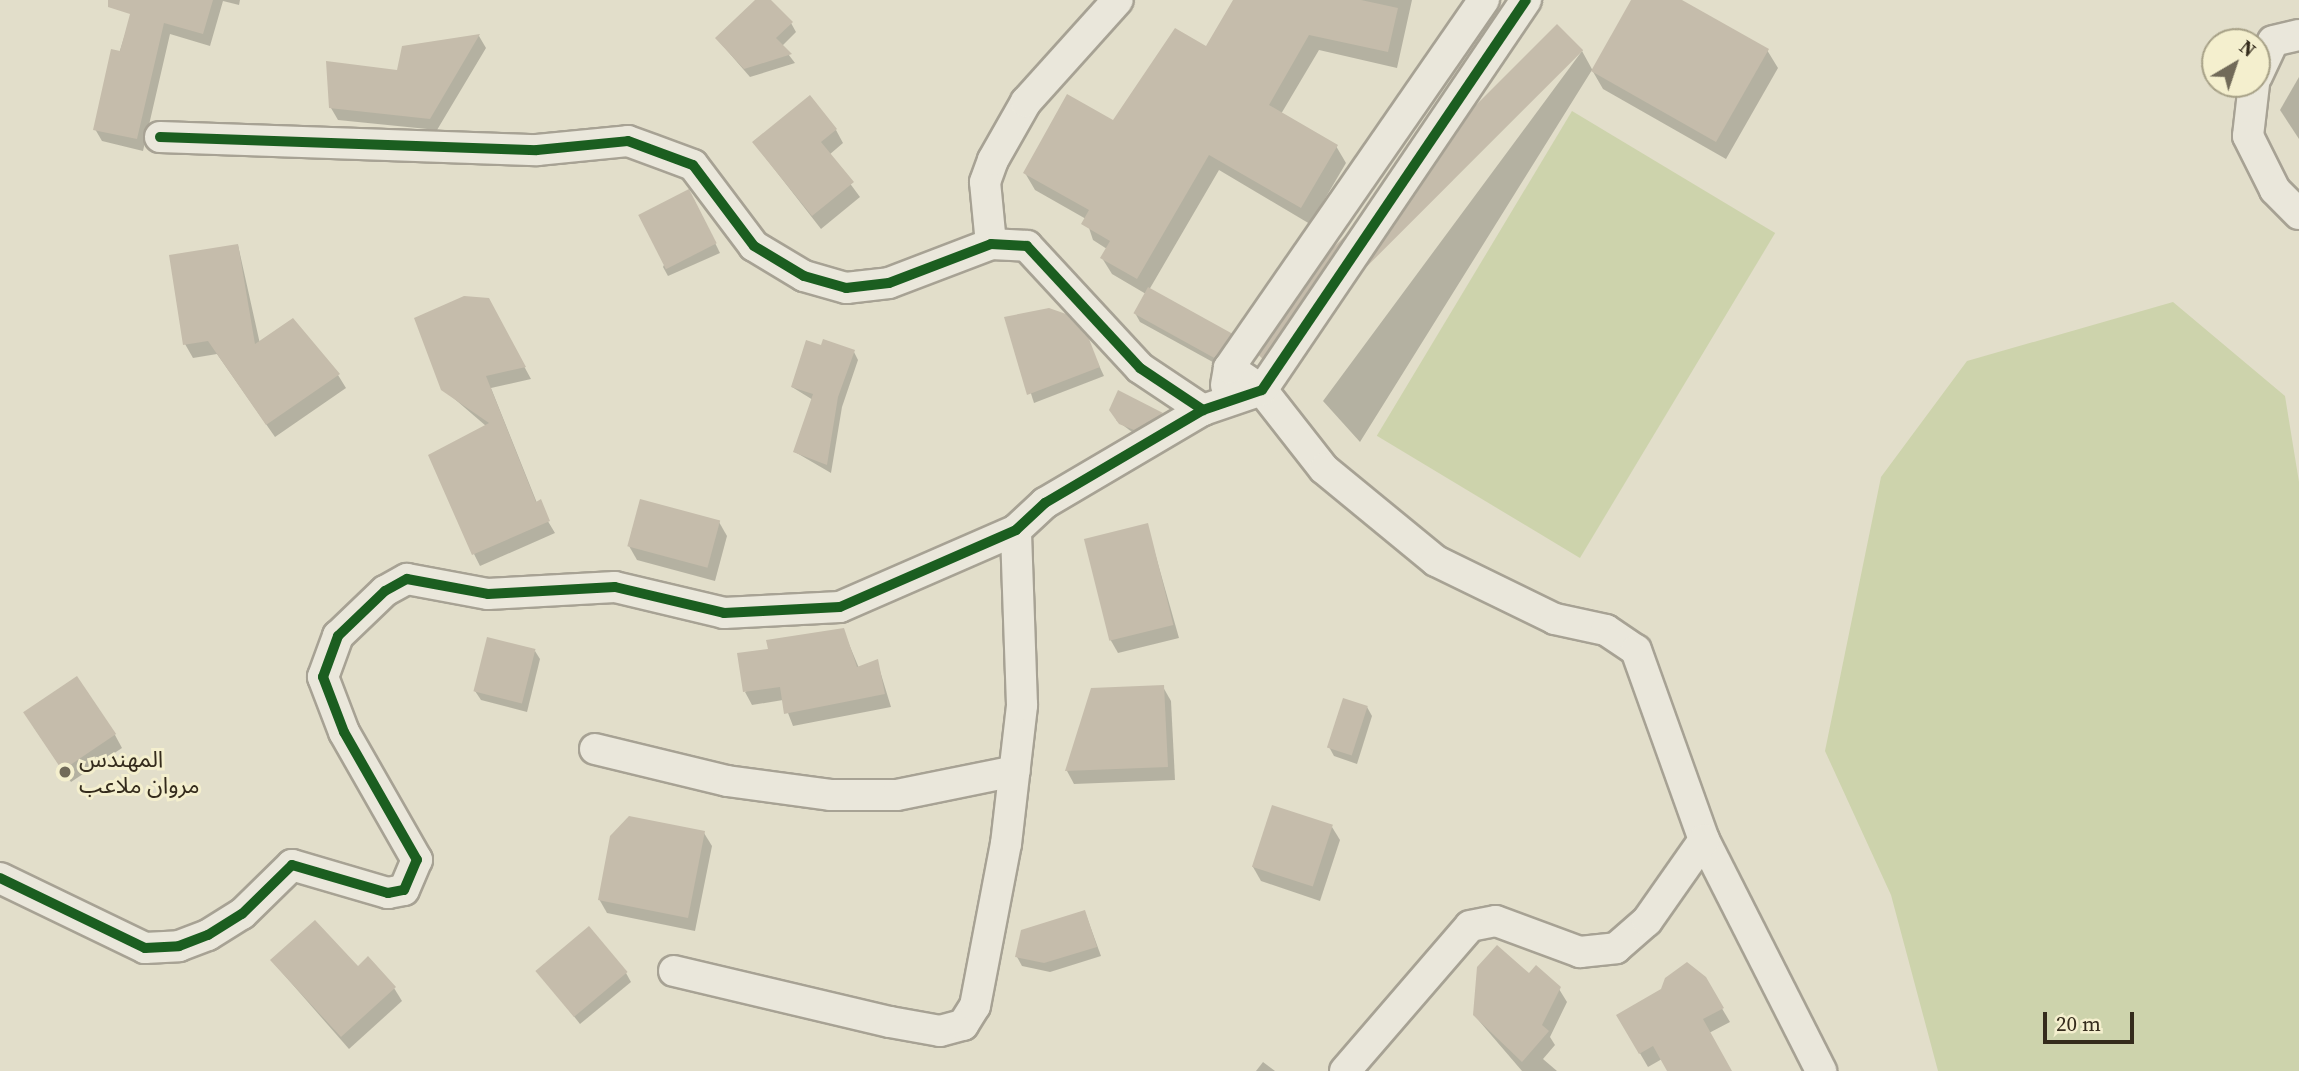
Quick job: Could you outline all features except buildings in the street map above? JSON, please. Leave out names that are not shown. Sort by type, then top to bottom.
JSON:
[{"type":"street","points":[[991,244],[985,182],[1002,143],[1026,102],[1118,0]]},
{"type":"street","points":[[1212,406],[1229,368],[1484,0]]},
{"type":"street","points":[[0,878],[145,948],[179,946],[208,935],[242,914],[292,865],[388,893],[404,890],[417,860],[344,732],[323,677],[327,657],[354,616],[407,579],[488,594],[615,587],[724,613],[840,607],[1016,530],[1045,503],[1212,406],[1262,390],[1391,205],[1526,0]]},
{"type":"street","points":[[2271,45],[2273,41],[2299,35]]},
{"type":"street","points":[[2252,98],[2248,136],[2275,190],[2299,214]]},
{"type":"street","points":[[160,137],[537,150],[628,141],[693,165],[754,246],[804,276],[846,288],[889,284],[991,244],[1027,246],[1140,368],[1212,406]]},
{"type":"street","points":[[1357,186],[1391,205]]},
{"type":"street","points":[[1229,368],[1262,390],[1324,469],[1436,561],[1489,592],[1555,619],[1606,630],[1636,650],[1704,841],[1821,1071]]},
{"type":"street","points":[[674,971],[890,1022],[940,1031],[963,1025],[975,1006],[987,949],[1022,705],[1016,530]]},
{"type":"street","points":[[595,749],[727,781],[830,795],[897,795],[1014,771]]},
{"type":"street","points":[[1345,1071],[1470,926],[1496,921],[1580,952],[1616,948],[1647,921],[1704,841]]},
{"type":"green space","points":[[1572,111],[1775,233],[1580,558],[1377,436]]},
{"type":"green space","points":[[2173,302],[2285,396],[2299,482],[2299,1071],[1938,1071],[1891,895],[1825,751],[1881,477],[1967,361]]},
{"type":"cycle path","points":[[0,878],[145,948],[179,946],[208,935],[242,914],[292,865],[388,893],[404,890],[417,860],[344,732],[323,677],[338,636],[385,591],[407,579],[488,594],[615,587],[724,613],[840,607],[1016,530],[1045,503],[1203,410],[1262,390],[1526,0]]},
{"type":"cycle path","points":[[160,137],[537,150],[628,141],[693,165],[754,246],[804,276],[846,288],[889,283],[991,244],[1027,246],[1140,368],[1203,410]]},
{"type":"place","name":"المهندس مروان ملاعب","points":[[65,772]]}]
